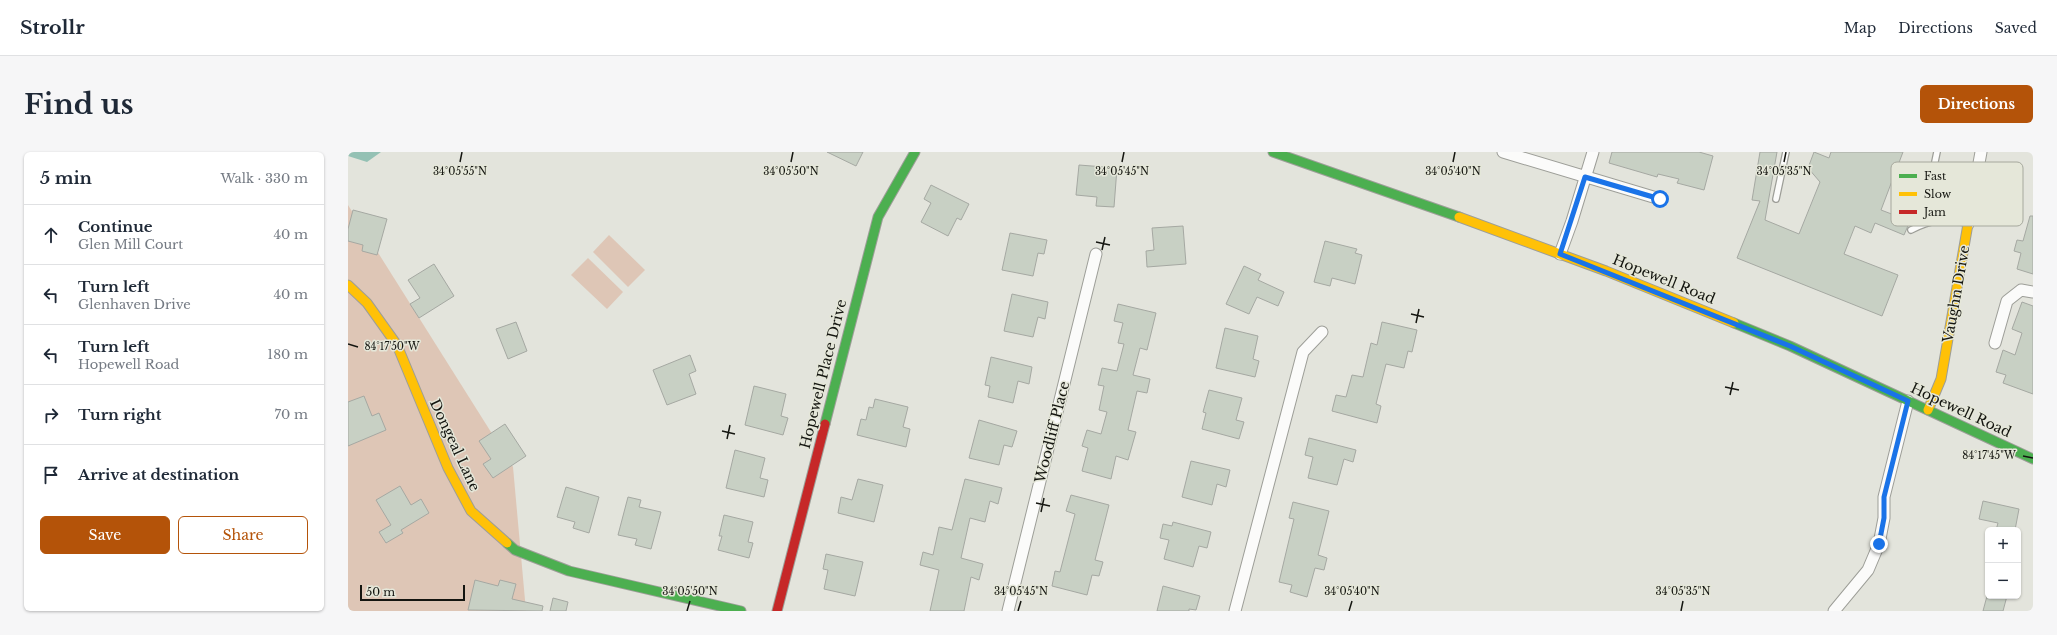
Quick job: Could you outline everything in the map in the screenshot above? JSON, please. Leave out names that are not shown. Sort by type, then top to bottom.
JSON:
[{"type":"street","name":"Hopewell Place Drive","points":[[777,611],[878,217],[915,152]]},
{"type":"street","name":"Hopewell Road","points":[[1273,152],[1560,254],[1790,346],[2033,459]]},
{"type":"street","points":[[1503,152],[1660,199]]},
{"type":"street","points":[[1560,254],[1593,152]]},
{"type":"street","name":"Vaughn Drive","points":[[1979,162],[1981,152]]},
{"type":"street","name":"Vaughn Drive","points":[[1928,410],[1941,379],[1968,226]]},
{"type":"street","name":"Woodliff Place","points":[[1008,611],[1096,254]]},
{"type":"street","name":"Dongeal Lane","points":[[348,286],[367,303],[397,345],[448,468],[471,511],[515,550],[569,571],[741,611]]},
{"type":"street","points":[[1995,343],[2007,301],[2021,290],[2033,292]]},
{"type":"street","points":[[1235,611],[1303,352],[1322,332]]},
{"type":"street","points":[[1834,611],[1868,570],[1879,544],[1884,518],[1884,497],[1908,401]]},
{"type":"lane","points":[[1776,199],[1786,152]]},
{"type":"lane","points":[[1935,162],[1937,152]]},
{"type":"lane","points":[[1911,230],[1918,226]]},
{"type":"shaded area","points":[[348,205],[513,467],[526,611],[348,611]]},
{"type":"shaded area","points":[[609,235],[645,270],[628,287],[593,252]]},
{"type":"shaded area","points":[[588,258],[623,292],[607,309],[571,275]]},
{"type":"water","points":[[348,152],[381,152],[367,162],[348,156]]},
{"type":"building","points":[[827,152],[863,152],[856,166]]},
{"type":"building","points":[[1612,152],[1699,152],[1713,156],[1704,190],[1677,183],[1679,179],[1658,174],[1657,177],[1609,163]]},
{"type":"building","points":[[1760,152],[1777,152],[1765,220],[1799,234],[1820,182],[1808,168],[1814,152],[1829,158],[1831,152],[1903,152],[1899,162],[1891,162],[1891,184],[1881,210],[1891,214],[1891,226],[1908,226],[1904,235],[1875,223],[1871,233],[1855,226],[1844,254],[1898,275],[1882,316],[1737,258],[1760,201],[1752,200]]},
{"type":"building","points":[[1079,165],[1117,168],[1114,207],[1096,206],[1097,197],[1076,195]]},
{"type":"building","points":[[931,185],[969,204],[961,220],[957,218],[948,236],[921,222],[931,203],[924,199]]},
{"type":"building","points":[[353,210],[387,219],[377,255],[362,251],[363,245],[348,241],[348,229]]},
{"type":"building","points":[[2030,216],[2033,216],[2033,274],[2017,269],[2021,253],[2014,251],[2017,240],[2023,241]]},
{"type":"building","points":[[1183,226],[1186,264],[1147,267],[1146,251],[1154,250],[1152,228]]},
{"type":"building","points":[[1010,233],[1047,240],[1044,254],[1038,253],[1033,276],[1002,270]]},
{"type":"building","points":[[1325,241],[1357,249],[1355,253],[1362,255],[1355,284],[1332,278],[1330,286],[1314,282]]},
{"type":"building","points":[[434,264],[454,296],[419,318],[410,304],[420,298],[408,280]]},
{"type":"building","points":[[1244,266],[1261,274],[1258,280],[1284,292],[1278,306],[1257,297],[1249,314],[1226,304]]},
{"type":"building","points":[[1012,294],[1048,302],[1045,319],[1038,317],[1033,337],[1004,331]]},
{"type":"building","points":[[2022,302],[2033,306],[2033,394],[2003,383],[2006,375],[1996,372],[2003,350],[2015,355],[2022,333],[2012,329]]},
{"type":"building","points":[[1118,304],[1156,313],[1147,350],[1140,348],[1133,375],[1150,379],[1147,393],[1137,391],[1128,430],[1136,432],[1128,460],[1116,456],[1111,479],[1082,471],[1088,448],[1082,446],[1087,430],[1101,434],[1107,412],[1099,410],[1104,386],[1098,385],[1102,368],[1117,371],[1124,344],[1118,343],[1123,323],[1114,321]]},
{"type":"building","points":[[516,322],[527,351],[508,359],[496,329]]},
{"type":"building","points":[[1382,322],[1417,330],[1412,352],[1408,351],[1404,368],[1386,364],[1376,404],[1381,406],[1377,423],[1332,411],[1336,395],[1346,397],[1352,375],[1363,377],[1371,343],[1377,345]]},
{"type":"building","points":[[1225,328],[1258,336],[1253,359],[1259,361],[1255,377],[1216,368]]},
{"type":"building","points":[[690,355],[696,371],[689,374],[696,394],[667,405],[653,370]]},
{"type":"building","points":[[991,357],[1032,367],[1029,384],[1018,381],[1013,403],[988,397],[990,386],[985,385]]},
{"type":"building","points":[[754,386],[786,394],[781,416],[788,418],[783,435],[745,425]]},
{"type":"building","points":[[1209,390],[1242,398],[1236,420],[1244,422],[1239,439],[1202,429],[1206,413],[1203,412]]},
{"type":"building","points":[[364,396],[372,416],[379,413],[386,430],[348,446],[348,402]]},
{"type":"building","points":[[875,399],[908,407],[903,427],[910,429],[906,447],[857,435],[861,419],[866,420],[869,407],[873,408]]},
{"type":"building","points":[[979,420],[1017,431],[1012,447],[1004,445],[999,465],[969,458]]},
{"type":"building","points":[[505,424],[526,456],[493,478],[483,464],[491,459],[479,441]]},
{"type":"building","points":[[1309,438],[1356,450],[1353,462],[1344,459],[1337,485],[1308,478],[1313,457],[1305,455]]},
{"type":"building","points":[[735,450],[765,458],[760,478],[768,480],[764,497],[726,488]]},
{"type":"building","points":[[1191,461],[1230,470],[1226,487],[1217,484],[1212,505],[1182,497]]},
{"type":"building","points":[[858,479],[883,485],[874,522],[838,513],[841,497],[852,500]]},
{"type":"building","points":[[965,479],[1002,488],[998,504],[990,501],[985,522],[970,518],[961,558],[983,564],[979,580],[971,577],[964,611],[930,611],[939,570],[920,565],[923,552],[933,555],[939,527],[952,530]]},
{"type":"building","points":[[400,486],[411,505],[421,499],[429,513],[401,530],[403,533],[386,543],[379,532],[391,525],[376,500]]},
{"type":"building","points":[[566,487],[599,497],[589,533],[573,528],[575,522],[557,517]]},
{"type":"building","points":[[1071,495],[1109,505],[1095,560],[1103,562],[1099,576],[1092,575],[1087,595],[1052,586],[1055,571],[1060,572],[1075,514],[1066,511]]},
{"type":"building","points":[[628,497],[641,500],[639,507],[661,512],[651,549],[635,545],[637,539],[618,535]]},
{"type":"building","points":[[1983,501],[2019,509],[2016,527],[1997,527],[1998,523],[1979,519]]},
{"type":"building","points":[[1293,502],[1329,511],[1318,555],[1327,558],[1324,570],[1315,568],[1307,597],[1290,592],[1292,585],[1279,582],[1294,519],[1289,518]]},
{"type":"building","points":[[724,515],[753,522],[748,542],[753,543],[749,558],[718,550],[722,536],[719,536]]},
{"type":"building","points":[[1173,522],[1211,532],[1207,548],[1199,546],[1193,567],[1164,559],[1169,540],[1160,538],[1163,524],[1172,526]]},
{"type":"building","points":[[826,554],[863,562],[855,596],[824,589],[828,570],[823,569]]},
{"type":"building","points":[[475,580],[498,586],[500,580],[516,584],[512,599],[543,606],[542,611],[468,610]]},
{"type":"building","points":[[1163,586],[1200,596],[1196,610],[1157,611]]},
{"type":"building","points":[[553,598],[568,602],[566,611],[550,611]]},
{"type":"building","points":[[1986,599],[2006,599],[2003,611],[1983,611]]},
{"type":"traffic: fast","points":[[825,424],[878,217],[915,152]]},
{"type":"traffic: fast","points":[[1273,152],[1459,217]]},
{"type":"traffic: fast","points":[[1734,323],[1790,346],[2033,459]]},
{"type":"traffic: fast","points":[[507,543],[515,550],[569,571],[741,611]]},
{"type":"traffic: slow","points":[[1459,217],[1606,271],[1734,323]]},
{"type":"traffic: slow","points":[[1928,410],[1941,379],[1968,226]]},
{"type":"traffic: slow","points":[[348,285],[367,303],[397,345],[448,468],[471,511],[507,543]]},
{"type":"traffic: jam","points":[[777,611],[825,424]]},
{"type":"route","points":[[1660,199],[1585,177],[1560,254],[1606,271],[1790,346],[1908,401],[1884,497],[1884,518],[1879,544]]}]
